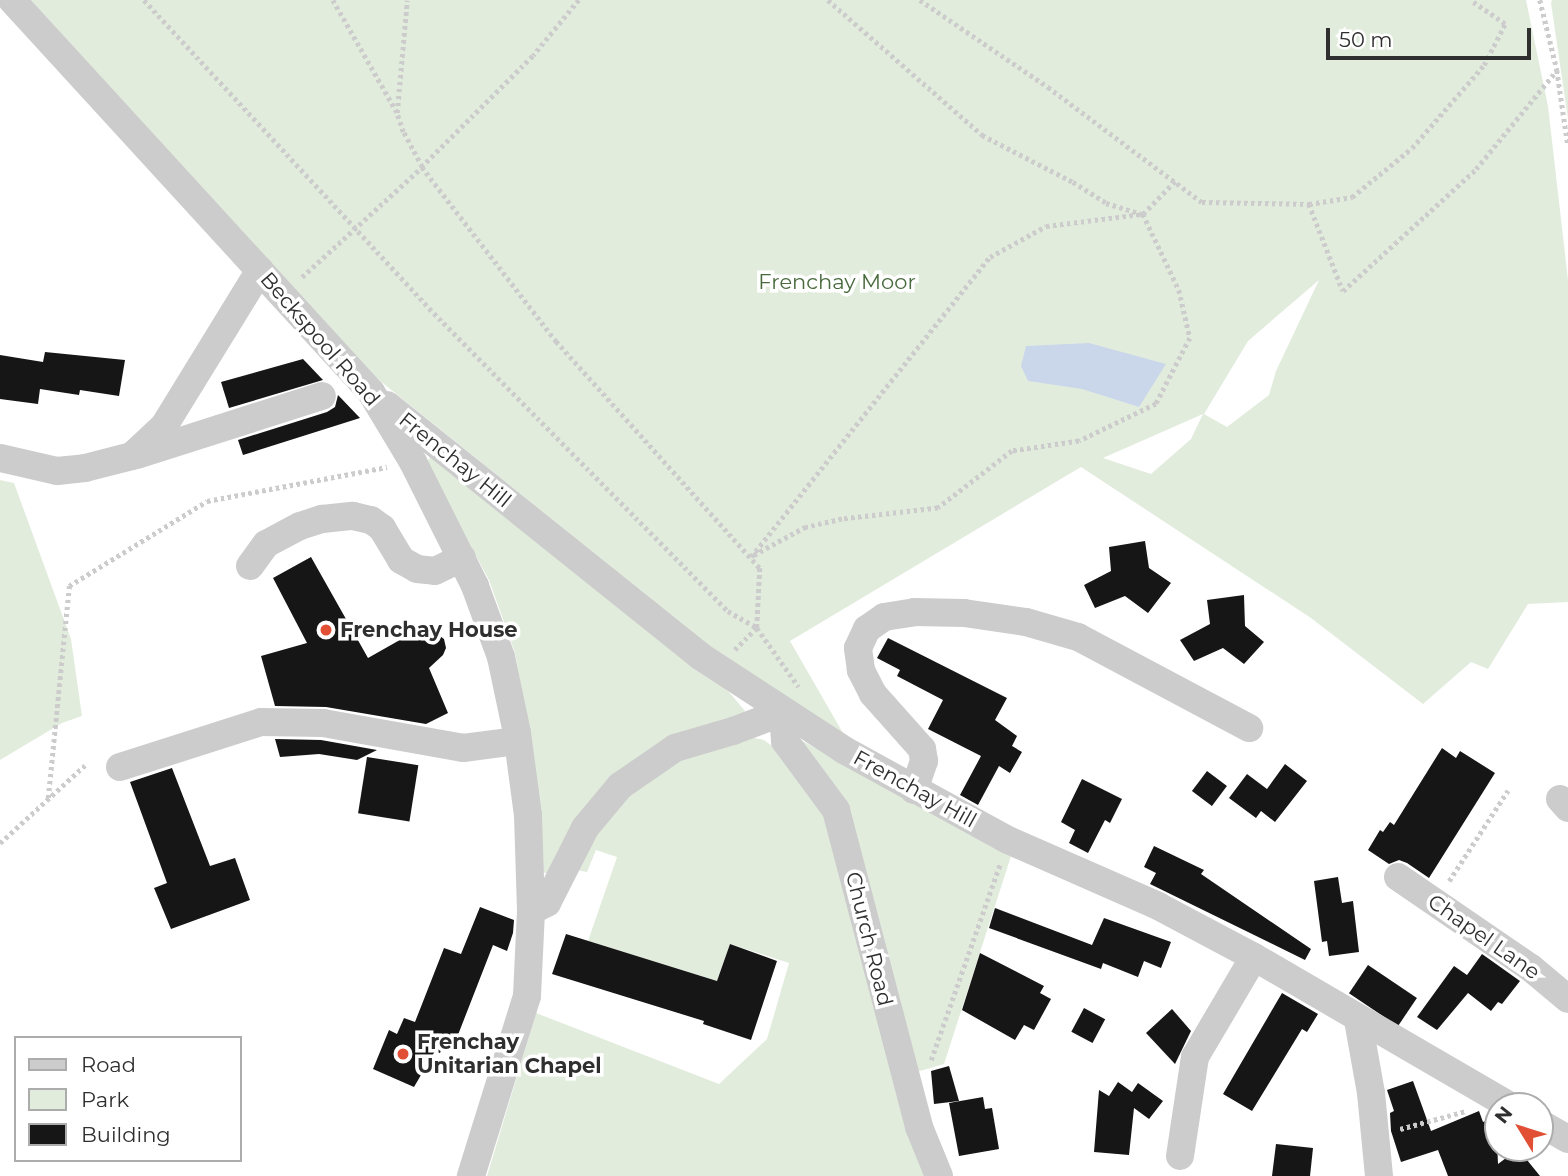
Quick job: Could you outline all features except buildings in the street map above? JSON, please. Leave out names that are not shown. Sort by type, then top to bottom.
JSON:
[{"type":"street","name":"Beckspool Road","points":[[12,0],[371,392],[413,462],[475,586],[500,657],[518,741],[528,815],[531,911],[527,996],[471,1176]]},
{"type":"street","points":[[132,457],[164,426],[260,270]]},
{"type":"street","name":"Frenchay Hill","points":[[371,392],[700,656],[794,703],[914,790],[1008,840],[1158,906],[1254,957],[1485,1092]]},
{"type":"street","points":[[0,458],[57,471],[85,468],[132,457],[321,396]]},
{"type":"street","points":[[250,566],[266,544],[300,526],[322,519],[353,516],[371,520],[382,528],[401,559],[417,569],[435,571],[462,558]]},
{"type":"street","points":[[914,790],[924,761],[922,749],[873,694],[861,670],[858,648],[867,629],[884,617],[894,615],[914,612],[964,613],[1026,622],[1078,637],[1249,728]]},
{"type":"street","points":[[531,911],[547,903],[585,828],[620,786],[675,748],[733,731],[794,703]]},
{"type":"street","name":"Church Road","points":[[794,703],[785,741],[836,810],[915,1115],[939,1176]]},
{"type":"street","points":[[120,767],[261,722],[323,723],[463,748],[518,741]]},
{"type":"street","name":"Chapel Lane","points":[[1398,877],[1531,968],[1568,999]]},
{"type":"street","points":[[1180,1156],[1195,1057],[1254,957]]},
{"type":"street","points":[[1358,1020],[1379,1176]]},
{"type":"path","points":[[144,0],[354,228],[728,611],[757,628]]},
{"type":"path","points":[[332,0],[397,113],[403,132],[422,167],[555,341],[760,568],[757,628],[794,703]]},
{"type":"path","points":[[397,113],[407,0]]},
{"type":"path","points":[[283,295],[422,167],[533,56],[579,0]]},
{"type":"path","points":[[751,557],[806,527],[842,519],[937,508],[1012,451],[1079,441],[1156,404],[1190,338],[1180,290],[1143,214],[1106,203],[1073,182],[982,135],[828,0]]},
{"type":"path","points":[[920,0],[1048,87],[1202,201],[1309,204],[1352,197],[1412,148],[1484,65],[1505,24],[1470,0]]},
{"type":"path","points":[[1540,0],[1557,70],[1568,145]]},
{"type":"path","points":[[1309,204],[1343,290],[1476,169],[1557,70]]},
{"type":"path","points":[[751,557],[990,257],[1046,226],[1143,214],[1175,181]]},
{"type":"path","points":[[48,798],[69,586],[207,501],[413,462]]},
{"type":"path","points":[[0,843],[85,765]]},
{"type":"path","points":[[1435,902],[1508,790]]},
{"type":"path","points":[[927,1071],[1008,840]]},
{"type":"path","points":[[1375,1136],[1459,1113]]},
{"type":"green space","name":"Frenchay Moor","points":[[31,0],[1526,0],[1548,106],[1568,280],[1568,602],[1528,604],[1488,669],[1471,662],[1423,704],[1311,618],[1081,467],[790,641],[847,740],[750,679],[369,372]],"holes":[[[1319,280],[1276,371],[1269,395],[1227,427],[1204,414],[1248,341]],[[1203,414],[1191,439],[1151,474],[1103,458]]]},
{"type":"green space","points":[[1552,0],[1568,0],[1568,119],[1551,3]]},
{"type":"green space","points":[[433,455],[729,692],[745,711],[738,722],[668,743],[550,875],[543,872],[531,741],[515,653],[489,580],[425,462]]},
{"type":"green space","points":[[0,480],[14,483],[71,639],[82,716],[62,723],[0,760]]},
{"type":"green space","points":[[750,737],[764,740],[780,752],[829,821],[927,1176],[487,1176],[536,1013],[719,1084],[767,1039],[789,963],[730,944],[717,981],[588,941],[617,857],[596,850],[587,872],[571,869],[625,793],[678,757]]},
{"type":"green space","points":[[803,741],[904,798],[1013,850],[944,1064],[913,1073],[854,834],[799,748]]},
{"type":"water","points":[[1089,343],[1166,364],[1139,407],[1082,389],[1028,381],[1021,366],[1026,346]]},
{"type":"place","name":"Frenchay House","points":[[326,630]]},
{"type":"place","name":"Frenchay Unitarian Chapel","points":[[403,1054]]}]
